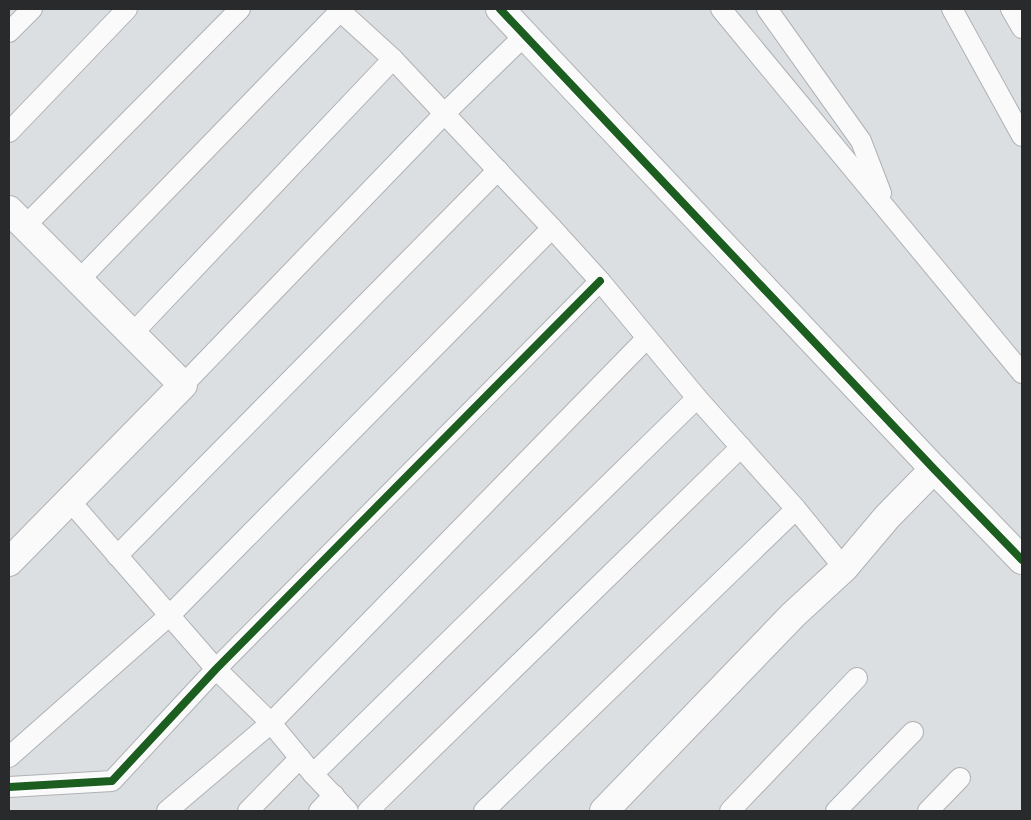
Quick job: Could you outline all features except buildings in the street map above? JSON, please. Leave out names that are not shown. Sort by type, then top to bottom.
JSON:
[{"type":"street","points":[[9,32],[32,9]]},
{"type":"street","points":[[9,132],[127,9]]},
{"type":"street","points":[[183,385],[80,279],[17,218],[240,9]]},
{"type":"street","points":[[500,9],[1022,560]]},
{"type":"street","points":[[721,9],[1022,373]]},
{"type":"street","points":[[767,9],[860,141],[886,208]]},
{"type":"street","points":[[952,9],[1022,136]]},
{"type":"street","points":[[1011,9],[1022,28]]},
{"type":"street","points":[[80,279],[339,10],[393,59],[600,281],[646,339],[796,509],[844,568]]},
{"type":"street","points":[[9,562],[183,385],[444,113],[525,35]]},
{"type":"street","points":[[132,334],[393,59]]},
{"type":"street","points":[[117,556],[498,170]]},
{"type":"street","points":[[9,757],[170,615],[552,228]]},
{"type":"street","points":[[9,787],[112,781],[216,669],[600,281]]},
{"type":"street","points":[[167,811],[271,723],[646,339]]},
{"type":"street","points":[[313,774],[697,398]]},
{"type":"street","points":[[368,811],[741,447]]},
{"type":"street","points":[[604,811],[793,615],[844,568],[888,517],[934,469]]},
{"type":"street","points":[[70,501],[216,669],[271,723],[313,774],[348,811]]},
{"type":"street","points":[[484,811],[796,509]]},
{"type":"street","points":[[730,811],[857,678]]},
{"type":"street","points":[[836,811],[913,732]]},
{"type":"street","points":[[248,811],[300,758]]},
{"type":"street","points":[[928,811],[960,778]]},
{"type":"street","points":[[319,811],[334,795]]},
{"type":"cycle path","points":[[500,9],[1022,560]]},
{"type":"cycle path","points":[[9,787],[112,781],[216,669],[600,281]]}]
